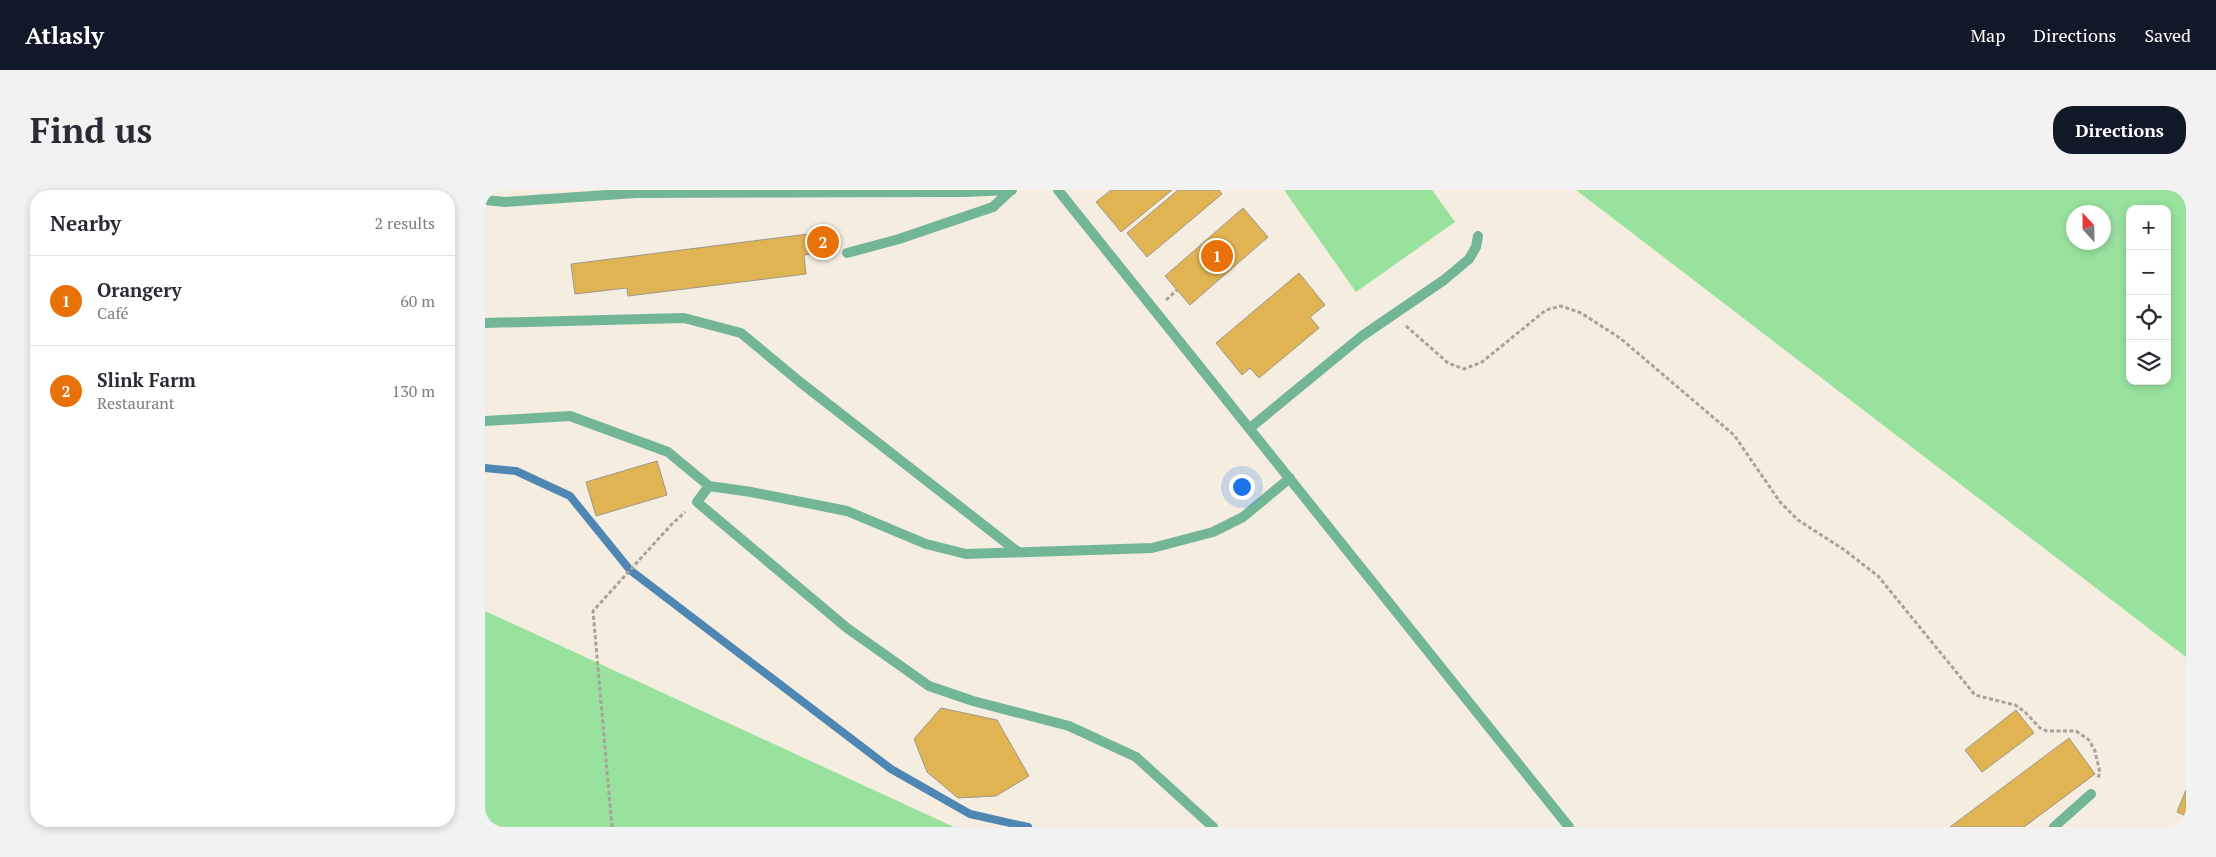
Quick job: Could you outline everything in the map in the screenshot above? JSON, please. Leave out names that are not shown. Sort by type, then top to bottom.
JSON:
[{"type":"lane","points":[[485,200],[505,202],[636,193],[1011,190]]},
{"type":"lane","points":[[847,253],[899,240],[993,206],[1011,190]]},
{"type":"lane","points":[[1064,192],[1569,827]]},
{"type":"lane","points":[[1250,428],[1362,336],[1444,280],[1469,259],[1476,247],[1478,236]]},
{"type":"lane","points":[[485,323],[685,318],[741,333],[800,382],[1018,552]]},
{"type":"lane","points":[[485,420],[570,416],[669,452],[709,486],[751,492],[847,511],[926,544],[966,554],[1152,548],[1213,532],[1243,517],[1290,478]]},
{"type":"lane","points":[[709,486],[697,502],[847,628],[929,686],[973,701],[1069,726],[1136,757],[1213,827]]},
{"type":"lane","points":[[2054,827],[2091,794]]},
{"type":"path","points":[[1393,314],[1448,363],[1464,369],[1482,362],[1546,310],[1561,306],[1581,313],[1620,338],[1734,434],[1780,502],[1798,520],[1843,549],[1878,576],[1975,695],[2015,705],[2025,712],[2039,728],[2047,732],[2076,731],[2089,740],[2095,750],[2100,773],[2091,794]]},
{"type":"path","points":[[612,827],[593,611],[671,526],[697,502]]},
{"type":"green space","points":[[1284,190],[1432,190],[1455,222],[1356,292]]},
{"type":"green space","points":[[1576,190],[2186,190],[2186,657]]},
{"type":"green space","points":[[485,611],[954,827],[485,827]]},
{"type":"building","points":[[1111,190],[1172,190],[1121,232],[1096,202]]},
{"type":"building","points":[[1178,190],[1219,190],[1222,194],[1147,257],[1127,233]]},
{"type":"building","points":[[1243,208],[1268,237],[1190,305],[1165,276]]},
{"type":"building","points":[[832,231],[835,251],[804,255],[806,274],[628,296],[627,288],[575,294],[571,264]]},
{"type":"building","points":[[1299,273],[1325,305],[1310,317],[1319,328],[1259,378],[1250,368],[1242,375],[1216,343]]},
{"type":"building","points":[[657,461],[667,495],[596,516],[586,482]]},
{"type":"building","points":[[941,708],[997,720],[1029,776],[996,796],[958,798],[927,772],[914,739]]},
{"type":"building","points":[[2016,710],[2034,733],[1982,772],[1965,750]]},
{"type":"building","points":[[2069,738],[2095,774],[2024,827],[1950,827]]},
{"type":"building","points":[[2186,790],[2186,816],[2177,812]]},
{"type":"waterway","points":[[485,468],[516,471],[570,496],[630,570],[891,769],[970,814],[1028,827]]},
{"type":"place","name":"Slink Farm","points":[[823,242]]},
{"type":"place","name":"Orangery","points":[[1217,256]]}]
